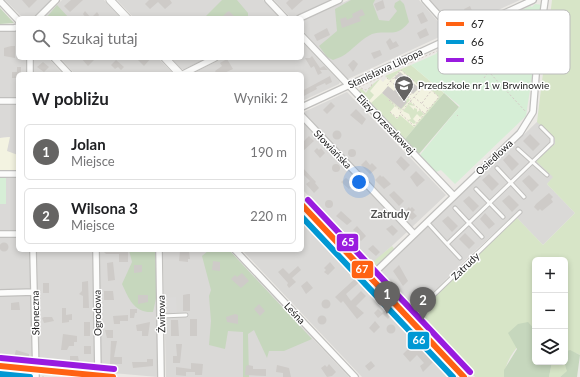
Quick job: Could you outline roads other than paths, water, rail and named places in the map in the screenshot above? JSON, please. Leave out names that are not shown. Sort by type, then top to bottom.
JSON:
[{"type":"street","points":[[40,16],[56,0]]},
{"type":"street","points":[[110,0],[125,16]]},
{"type":"street","points":[[268,0],[283,16]]},
{"type":"street","points":[[304,16],[339,0]]},
{"type":"street","points":[[425,0],[438,14]]},
{"type":"street","name":"Stanisława Lilpopa","points":[[512,10],[534,0]]},
{"type":"street","name":"Osiedlowa","points":[[544,10],[545,0]]},
{"type":"street","points":[[0,1],[16,18]]},
{"type":"street","points":[[0,28],[16,28]]},
{"type":"street","name":"Elizy Orzeszkowej","points":[[304,38],[453,196]]},
{"type":"street","name":"Stanisława Lilpopa","points":[[304,106],[438,44]]},
{"type":"street","points":[[30,60],[30,72]]},
{"type":"street","points":[[56,60],[67,72]]},
{"type":"street","points":[[167,60],[179,72]]},
{"type":"street","points":[[185,72],[211,60]]},
{"type":"street","name":"Osiedlowa","points":[[370,277],[520,133],[531,117],[535,74]]},
{"type":"street","points":[[0,101],[16,101]]},
{"type":"street","name":"Słowiańska","points":[[304,118],[414,234]]},
{"type":"street","points":[[0,174],[16,174]]},
{"type":"street","points":[[304,207],[464,377]]},
{"type":"street","points":[[0,234],[16,234]]},
{"type":"street","name":"Słoneczna","points":[[33,252],[37,377]]},
{"type":"street","name":"Ogrodowa","points":[[96,252],[98,375]]},
{"type":"street","name":"Żwirowa","points":[[159,252],[161,377]]},
{"type":"street","name":"Leśna","points":[[237,252],[355,377]]},
{"type":"street","points":[[0,293],[35,292]]},
{"type":"street","points":[[0,366],[113,377]]},
{"type":"lane","points":[[447,244],[552,143],[552,138],[541,127]]},
{"type":"lane","points":[[518,149],[547,174]]},
{"type":"lane","points":[[497,168],[524,197]]},
{"type":"lane","points":[[476,188],[503,217]]},
{"type":"lane","points":[[455,208],[482,237]]},
{"type":"lane","name":"Zatrudy","points":[[409,319],[520,212]]},
{"type":"lane","points":[[426,222],[460,258]]},
{"type":"lane","points":[[161,316],[186,315]]},
{"type":"place","name":"Przedszkole nr 1 w Brwinowie","points":[[404,102]]},
{"type":"place","name":"Jolan","points":[[387,314]]},
{"type":"place","name":"Wilsona 3","points":[[423,320]]},
{"type":"district","name":"Zatrudy","points":[[390,213]]}]
